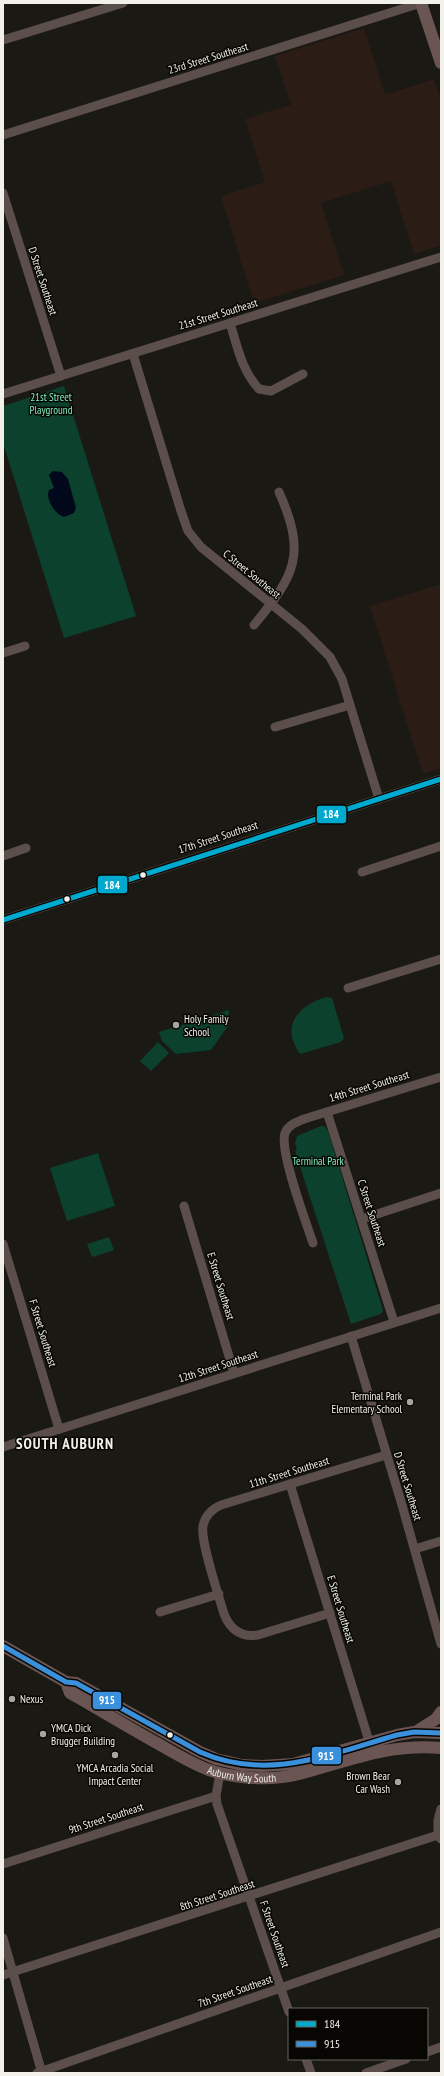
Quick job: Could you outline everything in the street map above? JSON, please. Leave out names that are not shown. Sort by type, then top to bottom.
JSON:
[{"type":"main road","points":[[421,3],[441,63]]},
{"type":"main road","name":"Auburn Way South","points":[[3,1646],[66,1682],[70,1693],[193,1763],[221,1767],[293,1764],[386,1737],[414,1732],[441,1733]]},
{"type":"main road","points":[[414,1732],[431,1724],[441,1712]]},
{"type":"main road","points":[[386,1737],[396,1741],[430,1740],[441,1747]]},
{"type":"main road","name":"Auburn Way South","points":[[221,1767],[250,1777],[283,1777],[378,1751],[441,1747]]},
{"type":"street","points":[[3,40],[123,3]]},
{"type":"street","name":"23rd Street Southeast","points":[[3,135],[421,3]]},
{"type":"street","name":"D Street Southeast","points":[[3,193],[61,376]]},
{"type":"street","name":"21st Street Southeast","points":[[3,394],[441,257]]},
{"type":"street","points":[[230,323],[243,365],[248,376],[259,389],[274,390],[303,374]]},
{"type":"street","name":"C Street Southeast","points":[[133,354],[180,511],[188,531],[201,547],[313,638],[330,658],[342,679],[379,799]]},
{"type":"street","points":[[254,625],[271,604],[286,581],[294,560],[295,551],[292,526],[279,492]]},
{"type":"street","points":[[3,653],[25,646]]},
{"type":"street","points":[[275,727],[350,705]]},
{"type":"street","name":"17th Street Southeast","points":[[3,920],[441,779]]},
{"type":"street","points":[[362,872],[441,846]]},
{"type":"street","points":[[3,856],[26,848]]},
{"type":"street","points":[[348,988],[441,958]]},
{"type":"street","name":"14th Street Southeast","points":[[313,1243],[289,1167],[284,1142],[288,1128],[304,1119],[441,1077]]},
{"type":"street","name":"C Street Southeast","points":[[327,1112],[394,1322]]},
{"type":"street","points":[[362,1219],[441,1193]]},
{"type":"street","name":"E Street Southeast","points":[[184,1206],[234,1373]]},
{"type":"street","name":"F Street Southeast","points":[[3,1244],[60,1429]]},
{"type":"street","name":"12th Street Southeast","points":[[3,1447],[441,1308]]},
{"type":"street","name":"D Street Southeast","points":[[351,1336],[441,1644]]},
{"type":"street","name":"11th Street Southeast","points":[[219,1594],[203,1536],[204,1521],[210,1512],[219,1506],[386,1455]]},
{"type":"street","name":"E Street Southeast","points":[[290,1484],[369,1742]]},
{"type":"street","points":[[414,1549],[441,1541]]},
{"type":"street","points":[[160,1612],[219,1594],[227,1621],[232,1628],[248,1636],[258,1635],[330,1613]]},
{"type":"street","name":"F Street Southeast","points":[[221,1767],[216,1796],[288,2009]]},
{"type":"street","name":"9th Street Southeast","points":[[3,1864],[216,1796]]},
{"type":"street","points":[[439,1837],[438,1820],[441,1809]]},
{"type":"street","name":"8th Street Southeast","points":[[3,1975],[439,1837]]},
{"type":"street","name":"7th Street Southeast","points":[[40,2072],[441,1932]]},
{"type":"street","points":[[3,1938],[40,2072]]},
{"type":"street","points":[[428,2052],[441,2047]]},
{"type":"street","points":[[306,2060],[311,2073]]},
{"type":"street","points":[[366,2073],[403,2060]]},
{"type":"shaded area","points":[[364,28],[385,95],[434,79],[441,101],[441,245],[414,254],[391,181],[321,203],[344,275],[254,303],[221,196],[265,182],[245,119],[291,105],[275,56]]},
{"type":"shaded area","points":[[441,584],[441,768],[423,774],[370,606]]},
{"type":"green space","name":"21st Street Playground","points":[[64,386],[136,616],[64,638],[3,443],[3,406]]},
{"type":"green space","points":[[326,997],[332,998],[344,1038],[341,1042],[300,1054],[294,1044],[292,1034],[292,1026],[295,1018],[300,1011],[307,1006]]},
{"type":"green space","points":[[229,1010],[228,1026],[211,1050],[176,1054],[162,1041],[159,1032]]},
{"type":"green space","points":[[158,1042],[169,1053],[151,1071],[140,1061]]},
{"type":"green space","name":"Terminal Park","points":[[324,1126],[328,1131],[383,1310],[381,1314],[351,1324],[295,1151],[297,1150],[295,1143],[297,1136]]},
{"type":"green space","points":[[98,1153],[115,1206],[67,1221],[50,1168]]},
{"type":"green space","points":[[109,1237],[114,1250],[93,1257],[87,1244]]},
{"type":"water","points":[[53,471],[62,472],[68,479],[76,508],[74,513],[64,517],[54,510],[48,497],[49,490],[54,488],[49,475]]},
{"type":"transit line","name":"184","points":[[3,920],[441,779]]},
{"type":"transit line","name":"915","points":[[3,1646],[66,1682],[76,1683],[200,1752],[225,1761],[250,1765],[275,1765],[299,1762],[323,1757],[397,1735],[414,1732],[441,1733]]},
{"type":"place","name":"Holy Family School","points":[[176,1025]]},
{"type":"place","name":"Terminal Park Elementary School","points":[[410,1402]]},
{"type":"place","name":"Nexus","points":[[12,1699]]},
{"type":"place","name":"YMCA Dick Brugger Building","points":[[43,1734]]},
{"type":"place","name":"YMCA Arcadia Social Impact Center","points":[[115,1755]]},
{"type":"place","name":"Brown Bear Car Wash","points":[[398,1782]]},
{"type":"district","name":"SOUTH AUBURN","points":[[65,1443]]}]
